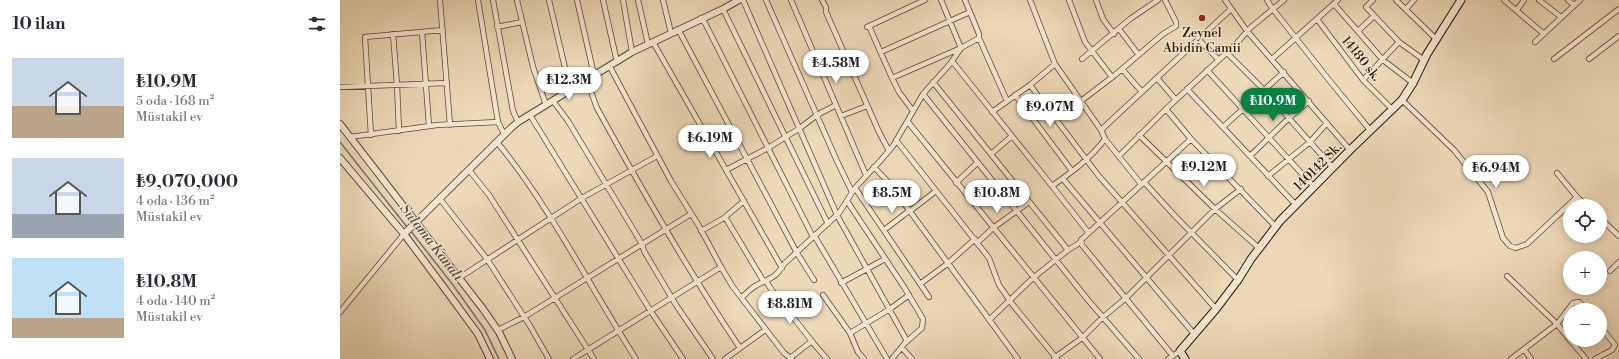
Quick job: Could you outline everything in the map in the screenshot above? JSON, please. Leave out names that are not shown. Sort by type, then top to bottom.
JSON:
[{"type":"main road","name":"140142 Sk.","points":[[1182,349],[1216,309],[1238,280],[1251,259],[1260,250],[1276,227],[1350,150],[1402,100],[1460,0]]},
{"type":"main road","points":[[1182,349],[1185,359]]},
{"type":"street","points":[[440,0],[450,125]]},
{"type":"street","points":[[478,0],[498,122],[504,134]]},
{"type":"street","points":[[493,0],[513,111],[518,122]]},
{"type":"street","points":[[517,0],[533,67],[546,105]]},
{"type":"street","points":[[549,0],[570,90]]},
{"type":"street","points":[[577,0],[594,75],[590,89],[593,99],[665,230],[740,348]]},
{"type":"street","points":[[603,0],[617,62]]},
{"type":"street","points":[[623,0],[632,52]]},
{"type":"street","points":[[638,0],[650,43],[726,170],[782,268]]},
{"type":"street","points":[[663,0],[671,33]]},
{"type":"street","points":[[340,312],[405,233],[416,224],[504,134],[518,122],[594,75],[610,67],[632,52],[700,18],[723,9],[738,0]]},
{"type":"street","points":[[743,0],[837,216],[907,342]]},
{"type":"street","points":[[766,0],[817,115],[854,190],[884,230],[929,297]]},
{"type":"street","points":[[791,0],[866,175]]},
{"type":"street","points":[[822,0],[867,106],[889,151]]},
{"type":"street","points":[[913,111],[899,92],[868,27],[925,0]]},
{"type":"street","points":[[941,0],[961,48]]},
{"type":"street","points":[[965,0],[979,34],[979,38],[1007,101]]},
{"type":"street","points":[[1030,0],[1055,64],[1101,130],[1105,139],[1142,183],[1238,280]]},
{"type":"street","points":[[1069,0],[1085,42],[1112,77]]},
{"type":"street","points":[[1082,59],[1114,34],[1130,19],[1158,0]]},
{"type":"street","points":[[1081,101],[1122,69],[1138,54],[1176,26],[1176,22],[1165,0]]},
{"type":"street","points":[[1225,0],[1247,31],[1272,58],[1350,150]]},
{"type":"street","points":[[1267,0],[1370,130]]},
{"type":"street","points":[[1119,156],[1247,31],[1272,8],[1284,0]]},
{"type":"street","points":[[1272,58],[1338,0]]},
{"type":"street","points":[[1373,0],[1366,7],[1399,42],[1424,60]]},
{"type":"street","points":[[1396,0],[1436,39]]},
{"type":"street","points":[[1406,9],[1414,0]]},
{"type":"street","points":[[1504,0],[1544,34]]},
{"type":"street","points":[[1516,10],[1524,0]]},
{"type":"street","points":[[1539,0],[1561,18]]},
{"type":"street","points":[[1568,0],[1574,5]]},
{"type":"street","points":[[1535,42],[1580,0]]},
{"type":"street","points":[[1098,1],[1102,19],[1114,34]]},
{"type":"street","points":[[1334,4],[1383,60],[1413,83]]},
{"type":"street","points":[[723,9],[828,224]]},
{"type":"street","points":[[1101,130],[1231,9]]},
{"type":"street","points":[[1554,59],[1619,9]]},
{"type":"street","points":[[881,52],[970,12]]},
{"type":"street","points":[[1358,31],[1374,16]]},
{"type":"street","points":[[700,18],[705,23],[814,236],[886,359]]},
{"type":"street","name":"14180 sk.","points":[[1317,18],[1363,80],[1392,109]]},
{"type":"street","points":[[498,27],[522,22]]},
{"type":"street","points":[[678,29],[797,253],[814,280]]},
{"type":"street","points":[[1119,29],[1138,54]]},
{"type":"street","points":[[371,135],[365,37],[443,30]]},
{"type":"street","points":[[422,32],[429,126]]},
{"type":"street","points":[[393,34],[398,84],[399,131]]},
{"type":"street","points":[[1589,59],[1619,36]]},
{"type":"street","points":[[892,78],[961,48],[979,38]]},
{"type":"street","points":[[1198,39],[1218,59]]},
{"type":"street","points":[[1363,80],[1399,42]]},
{"type":"street","points":[[742,297],[755,286],[772,279],[814,236],[837,216],[866,175],[889,151],[908,122],[923,94],[952,61],[961,48]]},
{"type":"street","points":[[1226,52],[1264,90],[1333,168]]},
{"type":"street","points":[[952,61],[1088,232]]},
{"type":"street","points":[[992,112],[1030,85],[1055,64]]},
{"type":"street","points":[[610,67],[657,156],[733,287],[742,297],[765,330],[789,358],[812,341]]},
{"type":"street","points":[[1122,69],[1142,92]]},
{"type":"street","points":[[1207,70],[1314,187]]},
{"type":"street","points":[[1223,127],[1284,72]]},
{"type":"street","points":[[1157,78],[1175,100]]},
{"type":"street","points":[[933,82],[1068,250]]},
{"type":"street","points":[[340,87],[447,83]]},
{"type":"street","points":[[1030,85],[1098,175],[1216,309]]},
{"type":"street","points":[[1187,89],[1296,205]]},
{"type":"street","points":[[923,94],[1055,260],[1138,359]]},
{"type":"street","points":[[1015,95],[1072,171]]},
{"type":"street","points":[[1402,100],[1454,150],[1488,192],[1503,238],[1510,246],[1516,248],[1527,244],[1577,198],[1557,173]]},
{"type":"street","points":[[553,101],[568,121],[605,185],[642,244],[644,251],[676,305],[713,359]]},
{"type":"street","points":[[1250,156],[1289,118],[1309,101]]},
{"type":"street","points":[[726,170],[768,148],[800,128],[817,115],[836,105]]},
{"type":"street","points":[[841,116],[867,106]]},
{"type":"street","points":[[1166,109],[1191,139],[1241,189],[1276,227]]},
{"type":"street","points":[[530,115],[650,310],[683,359]]},
{"type":"street","points":[[350,137],[429,126],[498,122]]},
{"type":"street","points":[[908,122],[1100,359]]},
{"type":"street","points":[[1268,176],[1310,142],[1327,123]]},
{"type":"street","points":[[340,124],[498,330],[512,359]]},
{"type":"street","points":[[1139,135],[1165,162],[1260,250]]},
{"type":"street","points":[[991,154],[1012,136]]},
{"type":"street","points":[[1052,186],[1087,160],[1097,151],[1105,139]]},
{"type":"street","points":[[989,320],[1009,299],[1033,278],[1068,250],[1081,242],[1088,232],[1191,139]]},
{"type":"street","points":[[896,140],[989,258],[999,285],[1055,358],[1082,338],[1192,234],[1215,209],[1241,189]]},
{"type":"street","points":[[497,142],[511,160],[550,219],[636,359]]},
{"type":"street","points":[[459,278],[582,198],[657,156]]},
{"type":"street","points":[[340,158],[405,233],[478,334],[490,359]]},
{"type":"street","points":[[956,183],[977,163]]},
{"type":"street","points":[[874,167],[890,184],[1018,359]]},
{"type":"street","points":[[469,170],[489,195],[594,359]]},
{"type":"street","points":[[1063,179],[1194,335]]},
{"type":"street","points":[[884,230],[936,191]]},
{"type":"street","points":[[440,199],[487,259],[549,359]]},
{"type":"street","points":[[701,231],[725,217],[744,201]]},
{"type":"street","points":[[847,201],[923,319],[922,328],[892,359]]},
{"type":"street","points":[[920,284],[1029,202]]},
{"type":"street","points":[[498,330],[524,317],[691,214]]},
{"type":"street","points":[[725,217],[765,281],[828,359]]},
{"type":"street","points":[[1607,225],[1619,236]]},
{"type":"street","points":[[1081,242],[1173,356]]},
{"type":"street","points":[[841,283],[885,259]]},
{"type":"street","points":[[1610,271],[1619,262]]},
{"type":"street","points":[[573,359],[696,281],[721,267]]},
{"type":"street","points":[[1507,276],[1563,331]]},
{"type":"street","points":[[823,295],[850,333],[858,352],[864,359]]},
{"type":"street","points":[[850,333],[909,296]]},
{"type":"street","points":[[1511,359],[1557,324],[1563,317]]},
{"type":"street","points":[[725,359],[765,330]]},
{"type":"street","points":[[1595,359],[1612,350],[1615,345],[1607,335]]},
{"type":"street","points":[[1576,347],[1586,359]]},
{"type":"street","points":[[902,348],[912,359]]},
{"type":"street","points":[[1168,359],[1182,349]]},
{"type":"street","points":[[1524,349],[1531,359]]},
{"type":"waterway","name":"Sulama Kanalı","points":[[340,142],[407,227]]},
{"type":"waterway","name":"Sulama Kanalı","points":[[410,230],[453,285],[485,330],[499,359]]},
{"type":"place","name":"Zeynel Abidin Camii","points":[[1202,18]]}]
